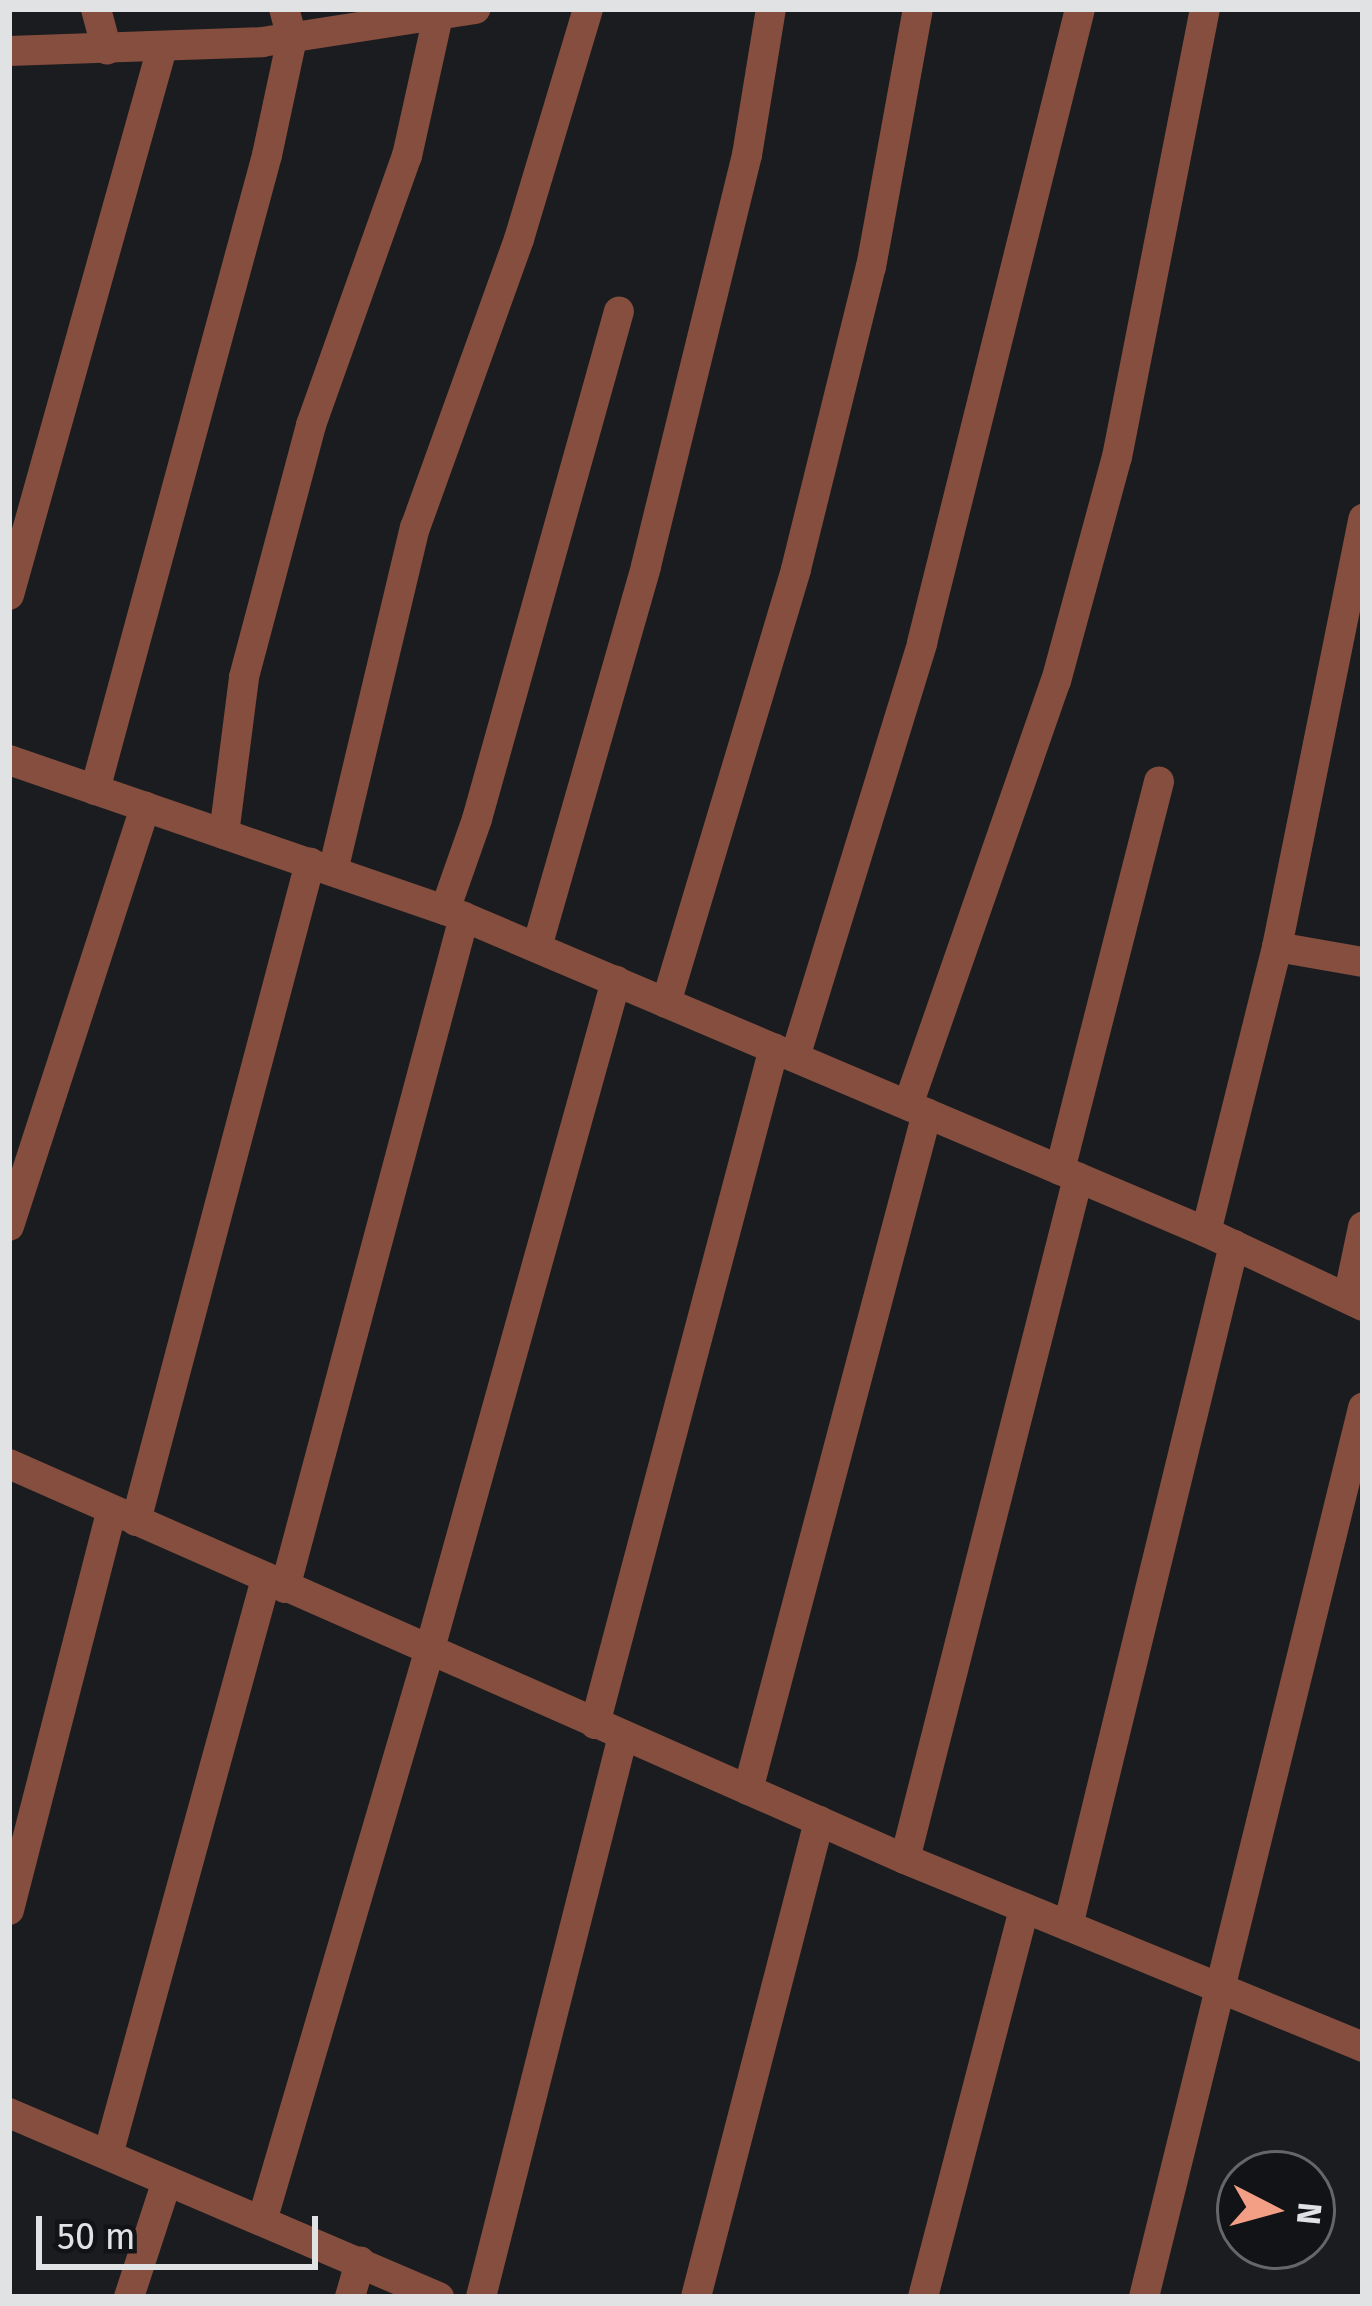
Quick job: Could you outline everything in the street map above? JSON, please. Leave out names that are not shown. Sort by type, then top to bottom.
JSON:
[{"type":"street","points":[[96,9],[107,50]]},
{"type":"street","points":[[9,1910],[321,867],[415,528],[519,239],[589,9]]},
{"type":"street","points":[[537,947],[658,520],[747,155],[771,9]]},
{"type":"street","points":[[666,1003],[796,569],[871,267],[917,9]]},
{"type":"street","points":[[481,2297],[609,1730],[785,1053],[922,643],[1080,9]]},
{"type":"street","points":[[748,1790],[917,1109],[1056,681],[1117,457],[1205,9]]},
{"type":"street","points":[[10,53],[162,47],[288,23],[455,12],[311,425],[250,654],[224,834]]},
{"type":"street","points":[[95,790],[267,154],[288,23]]},
{"type":"street","points":[[9,595],[162,47]]},
{"type":"street","points":[[108,2155],[276,1583],[477,818],[619,311]]},
{"type":"street","points":[[1068,1925],[1220,1239],[1363,519]]},
{"type":"street","points":[[9,760],[454,913],[1220,1239],[1355,1302],[1363,1227]]},
{"type":"street","points":[[905,1858],[1159,781]]},
{"type":"street","points":[[9,1226],[145,807]]},
{"type":"street","points":[[1277,946],[1363,962]]},
{"type":"street","points":[[262,2221],[429,1652],[616,981]]},
{"type":"street","points":[[1144,2297],[1363,1408]]},
{"type":"street","points":[[9,1464],[818,1821],[1363,2048]]},
{"type":"street","points":[[696,2297],[818,1821]]},
{"type":"street","points":[[922,2297],[1024,1908]]},
{"type":"street","points":[[9,2113],[439,2297]]},
{"type":"street","points":[[129,2297],[167,2181]]},
{"type":"street","points":[[350,2297],[360,2261]]}]
